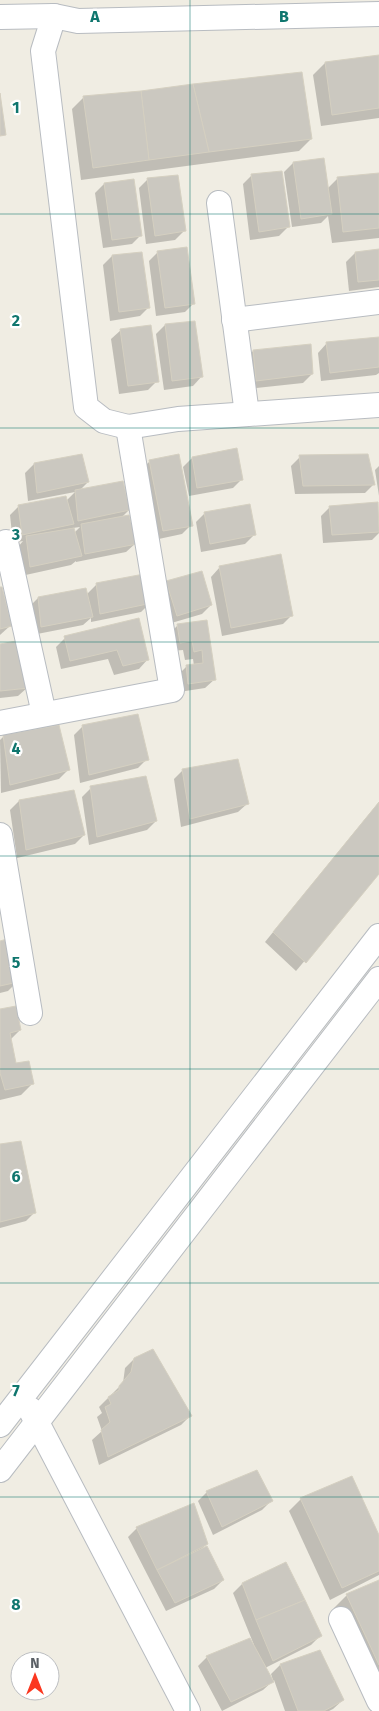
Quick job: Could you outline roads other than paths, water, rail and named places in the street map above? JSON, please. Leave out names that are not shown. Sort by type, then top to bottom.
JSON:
[{"type":"street","points":[[32,0],[54,16]]},
{"type":"street","points":[[0,17],[54,16],[78,21],[379,14]]},
{"type":"street","points":[[54,16],[43,51],[86,407],[104,421],[128,427],[178,418],[379,405]]},
{"type":"street","points":[[219,203],[247,414]]},
{"type":"street","points":[[234,320],[379,302]]},
{"type":"street","points":[[0,723],[172,690],[128,427]]},
{"type":"street","points":[[6,542],[44,714]]},
{"type":"street","points":[[0,835],[30,1013]]},
{"type":"street","points":[[0,1425],[379,936]]},
{"type":"street","points":[[0,1470],[379,979]]},
{"type":"street","points":[[24,1395],[188,1711]]},
{"type":"street","points":[[341,1619],[379,1701]]}]
